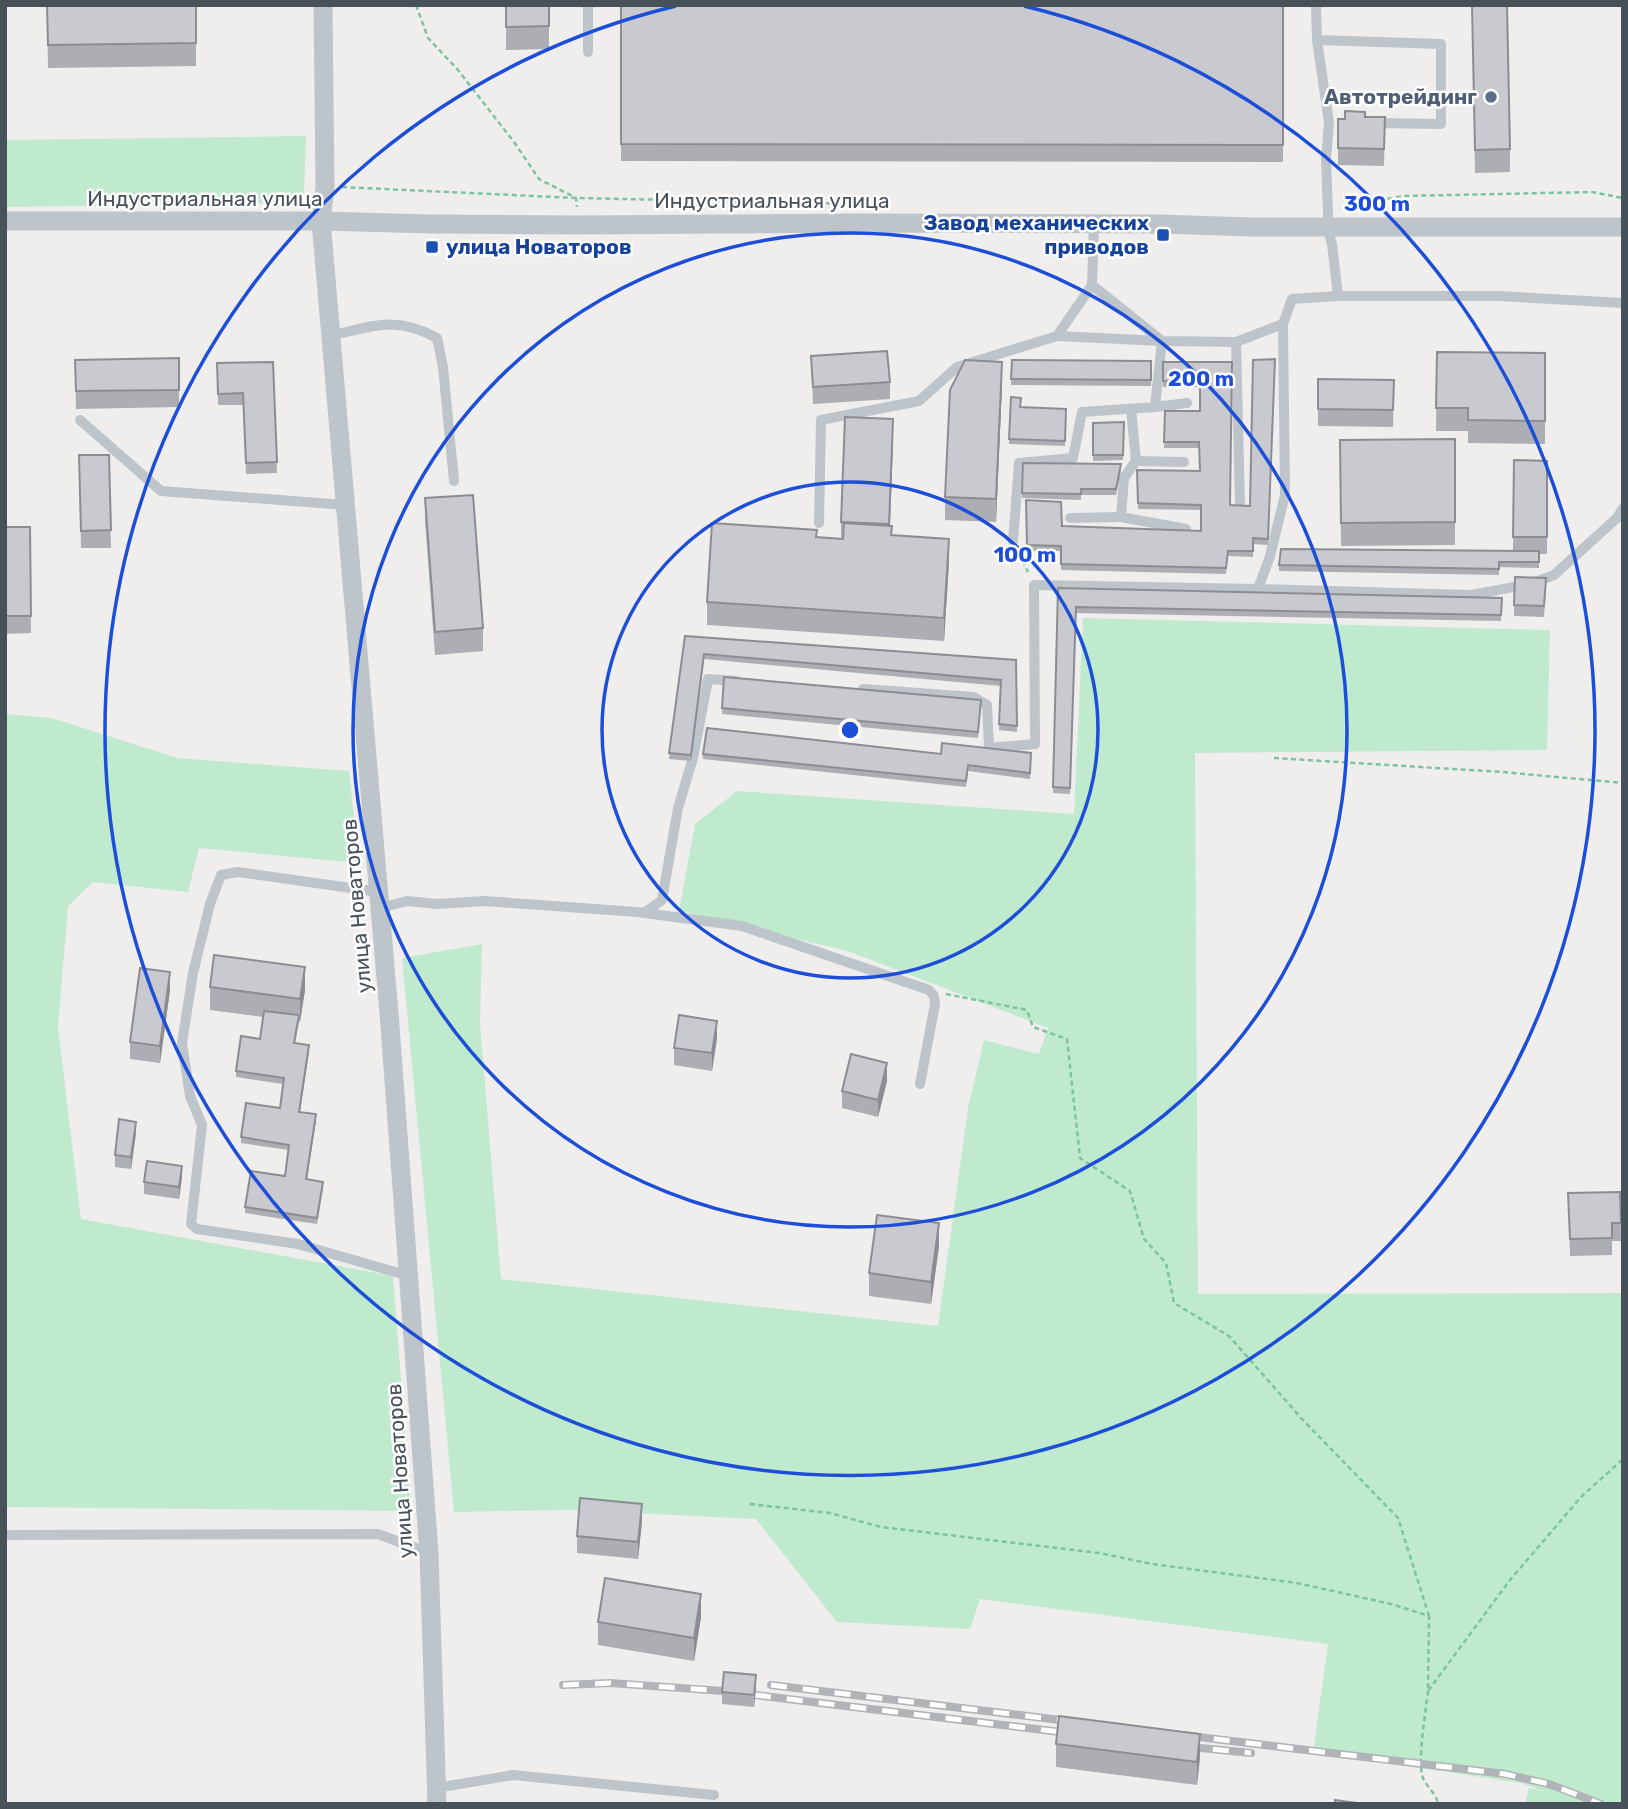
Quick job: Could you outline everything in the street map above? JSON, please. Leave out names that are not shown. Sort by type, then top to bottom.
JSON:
[{"type":"street","name":"улица Новаторов","points":[[323,5],[324,187],[321,221],[409,1276],[429,1553],[437,1796]]},
{"type":"street","name":"Индустриальная улица","points":[[5,222],[1623,227]]},
{"type":"lane","points":[[588,5],[588,52]]},
{"type":"lane","points":[[1316,5],[1317,40],[1329,123],[1326,159],[1327,228],[1332,244],[1338,296]]},
{"type":"lane","points":[[1317,40],[1441,44],[1441,124],[1366,123]]},
{"type":"lane","points":[[1329,123],[1341,123]]},
{"type":"lane","points":[[1057,336],[1092,285],[1094,225]]},
{"type":"lane","points":[[1092,285],[1162,341]]},
{"type":"lane","points":[[1258,590],[1270,556],[1285,495],[1283,324],[1292,299],[1338,296],[1498,296],[1623,303]]},
{"type":"lane","points":[[330,336],[390,323],[418,327],[437,338],[443,367],[454,481]]},
{"type":"lane","points":[[819,523],[821,420],[919,401],[957,367],[1057,336],[1236,342],[1283,324]]},
{"type":"lane","points":[[1155,407],[1162,341]]},
{"type":"lane","points":[[1236,342],[1240,506]]},
{"type":"lane","points":[[1013,541],[1018,463],[1073,458],[1082,412],[1187,403]]},
{"type":"lane","points":[[1121,517],[1124,478],[1136,461],[1131,409]]},
{"type":"lane","points":[[80,420],[161,491],[345,505]]},
{"type":"lane","points":[[1136,461],[1184,462]]},
{"type":"lane","points":[[855,689],[974,697],[987,705],[989,748],[1035,744],[1034,585],[1471,595],[1530,584],[1554,575],[1617,518],[1623,508]]},
{"type":"lane","points":[[1070,518],[1121,517],[1186,529]]},
{"type":"lane","points":[[645,913],[662,900],[678,808],[693,758],[708,679],[748,681]]},
{"type":"lane","points":[[409,1276],[298,1244],[197,1229],[191,1224],[202,1125],[190,1096],[183,1043],[193,973],[220,875],[238,872],[379,900],[437,904],[484,901],[645,913],[742,926],[929,990],[934,996],[935,1004],[920,1084]]},
{"type":"lane","points":[[5,1535],[378,1534],[429,1553]]},
{"type":"lane","points":[[437,1796],[513,1775],[714,1794]]},
{"type":"path","points":[[416,5],[428,38],[458,70],[539,179],[576,198]]},
{"type":"path","points":[[324,187],[576,198],[869,204]]},
{"type":"path","points":[[1353,209],[1370,202],[1403,196],[1592,192],[1623,198]]},
{"type":"path","points":[[576,198],[578,225]]},
{"type":"path","points":[[1013,541],[1034,585]]},
{"type":"path","points":[[1274,758],[1502,772],[1623,783]]},
{"type":"path","points":[[929,990],[1027,1010],[1033,1027],[1067,1039],[1080,1158],[1130,1191],[1144,1238],[1166,1263],[1174,1303],[1229,1336],[1302,1419],[1398,1518],[1429,1616],[1428,1691],[1422,1776],[1438,1804]]},
{"type":"path","points":[[1428,1691],[1510,1580],[1582,1496],[1623,1459]]},
{"type":"path","points":[[750,1504],[831,1513],[881,1527],[1099,1553],[1152,1564],[1297,1583],[1391,1604],[1429,1616]]},
{"type":"green space","points":[[306,136],[304,194],[294,203],[5,207],[5,140]]},
{"type":"green space","points":[[1083,618],[1550,630],[1547,750],[1195,753],[1198,1294],[1623,1293],[1623,1804],[1525,1804],[1529,1788],[1546,1792],[1521,1783],[1313,1752],[1328,1644],[980,1599],[970,1629],[837,1622],[756,1519],[571,1510],[454,1512],[402,958],[482,944],[480,1023],[501,1279],[938,1326],[968,1108],[984,1040],[1039,1054],[1048,1028],[848,951],[679,911],[695,824],[737,791],[1074,814]]},
{"type":"green space","points":[[5,714],[52,718],[177,758],[349,771],[359,863],[199,848],[188,892],[93,882],[68,906],[58,1028],[81,1219],[393,1276],[411,1511],[5,1507]]},
{"type":"building","points":[[47,5],[196,5],[196,43],[48,45]]},
{"type":"building","points":[[506,5],[549,5],[549,26],[506,27]]},
{"type":"building","points":[[621,5],[1283,5],[1283,145],[621,144]]},
{"type":"building","name":"Автотрейдинг","points":[[1472,5],[1507,5],[1510,149],[1475,150]]},
{"type":"building","points":[[1345,111],[1365,112],[1365,117],[1385,117],[1384,149],[1338,148],[1338,119],[1345,119]]},
{"type":"building","points":[[887,351],[890,382],[813,387],[811,356]]},
{"type":"building","points":[[1437,352],[1545,353],[1545,421],[1468,420],[1468,408],[1436,408]]},
{"type":"building","points":[[179,358],[179,390],[76,391],[75,360]]},
{"type":"building","points":[[1275,359],[1268,539],[1253,538],[1253,551],[1228,551],[1226,568],[1061,564],[1061,546],[1027,545],[1026,500],[1061,502],[1062,526],[1201,531],[1201,505],[1138,503],[1137,470],[1200,471],[1199,442],[1164,442],[1165,411],[1200,411],[1200,382],[1163,381],[1163,362],[1232,362],[1230,505],[1250,506],[1253,360]]},
{"type":"building","points":[[965,360],[1002,362],[996,499],[945,497],[950,390]]},
{"type":"building","points":[[1012,360],[1151,361],[1151,380],[1011,379]]},
{"type":"building","points":[[273,362],[277,462],[246,463],[243,393],[218,394],[217,363]]},
{"type":"building","points":[[1318,379],[1394,380],[1393,410],[1318,409]]},
{"type":"building","points":[[1011,397],[1021,398],[1020,407],[1066,409],[1065,441],[1009,439]]},
{"type":"building","points":[[845,417],[893,419],[889,524],[841,522]]},
{"type":"building","points":[[1124,422],[1123,455],[1093,455],[1093,423]]},
{"type":"building","points":[[1455,439],[1455,522],[1341,523],[1340,440]]},
{"type":"building","points":[[79,455],[109,455],[111,530],[81,531]]},
{"type":"building","points":[[1514,460],[1547,461],[1547,537],[1513,537]]},
{"type":"building","points":[[1023,463],[1121,464],[1116,489],[1081,489],[1081,494],[1022,493]]},
{"type":"building","points":[[473,495],[483,628],[435,632],[425,498]]},
{"type":"building","points":[[712,523],[817,530],[816,537],[843,539],[844,523],[892,526],[891,535],[949,539],[944,618],[707,602]]},
{"type":"building","points":[[5,527],[30,527],[31,616],[5,616]]},
{"type":"building","points":[[1281,549],[1539,551],[1539,562],[1499,562],[1499,569],[1279,565]]},
{"type":"building","points":[[1515,577],[1546,578],[1544,606],[1514,605]]},
{"type":"building","points":[[1058,588],[1502,598],[1501,615],[1076,607],[1070,788],[1053,787]]},
{"type":"building","points":[[685,636],[1016,660],[1017,726],[999,724],[1001,680],[704,654],[691,755],[669,753]]},
{"type":"building","points":[[724,677],[981,700],[978,732],[722,708]]},
{"type":"building","points":[[707,728],[941,754],[942,743],[1031,753],[1030,773],[968,765],[966,781],[703,754]]},
{"type":"building","points":[[214,955],[305,967],[300,999],[210,987]]},
{"type":"building","points":[[140,968],[170,972],[160,1046],[130,1042]]},
{"type":"building","points":[[264,1011],[299,1015],[294,1043],[309,1045],[299,1112],[316,1114],[306,1179],[323,1182],[317,1218],[245,1207],[251,1171],[285,1176],[289,1145],[241,1137],[246,1103],[280,1108],[284,1078],[236,1071],[241,1036],[260,1039]]},
{"type":"building","points":[[679,1015],[717,1021],[712,1053],[674,1048]]},
{"type":"building","points":[[851,1054],[887,1063],[878,1100],[842,1091]]},
{"type":"building","points":[[119,1119],[136,1122],[131,1157],[115,1155]]},
{"type":"building","points":[[147,1161],[182,1166],[179,1187],[144,1182]]},
{"type":"building","points":[[1620,1192],[1621,1223],[1612,1223],[1612,1238],[1570,1239],[1568,1193]]},
{"type":"building","points":[[877,1215],[939,1223],[931,1282],[869,1273]]},
{"type":"building","points":[[580,1498],[642,1504],[638,1542],[577,1536]]},
{"type":"building","points":[[605,1578],[701,1594],[694,1638],[598,1622]]},
{"type":"building","points":[[724,1672],[756,1675],[754,1695],[722,1692]]},
{"type":"building","points":[[1059,1716],[1200,1734],[1197,1762],[1056,1744]]},
{"type":"building","points":[[1335,1800],[1364,1804],[1335,1804]]},
{"type":"railway","points":[[563,1685],[610,1683],[723,1691]]},
{"type":"railway","points":[[771,1685],[1077,1722]]},
{"type":"railway","points":[[755,1695],[1077,1734]]},
{"type":"railway","points":[[1182,1735],[1505,1774],[1549,1784],[1601,1804]]},
{"type":"railway","points":[[1181,1746],[1251,1753]]},
{"type":"place","name":"Автотрейдинг","points":[[1491,97]]},
{"type":"place","name":"Завод механических приводов","points":[[1163,235]]},
{"type":"place","name":"улица Новаторов","points":[[432,247]]}]
